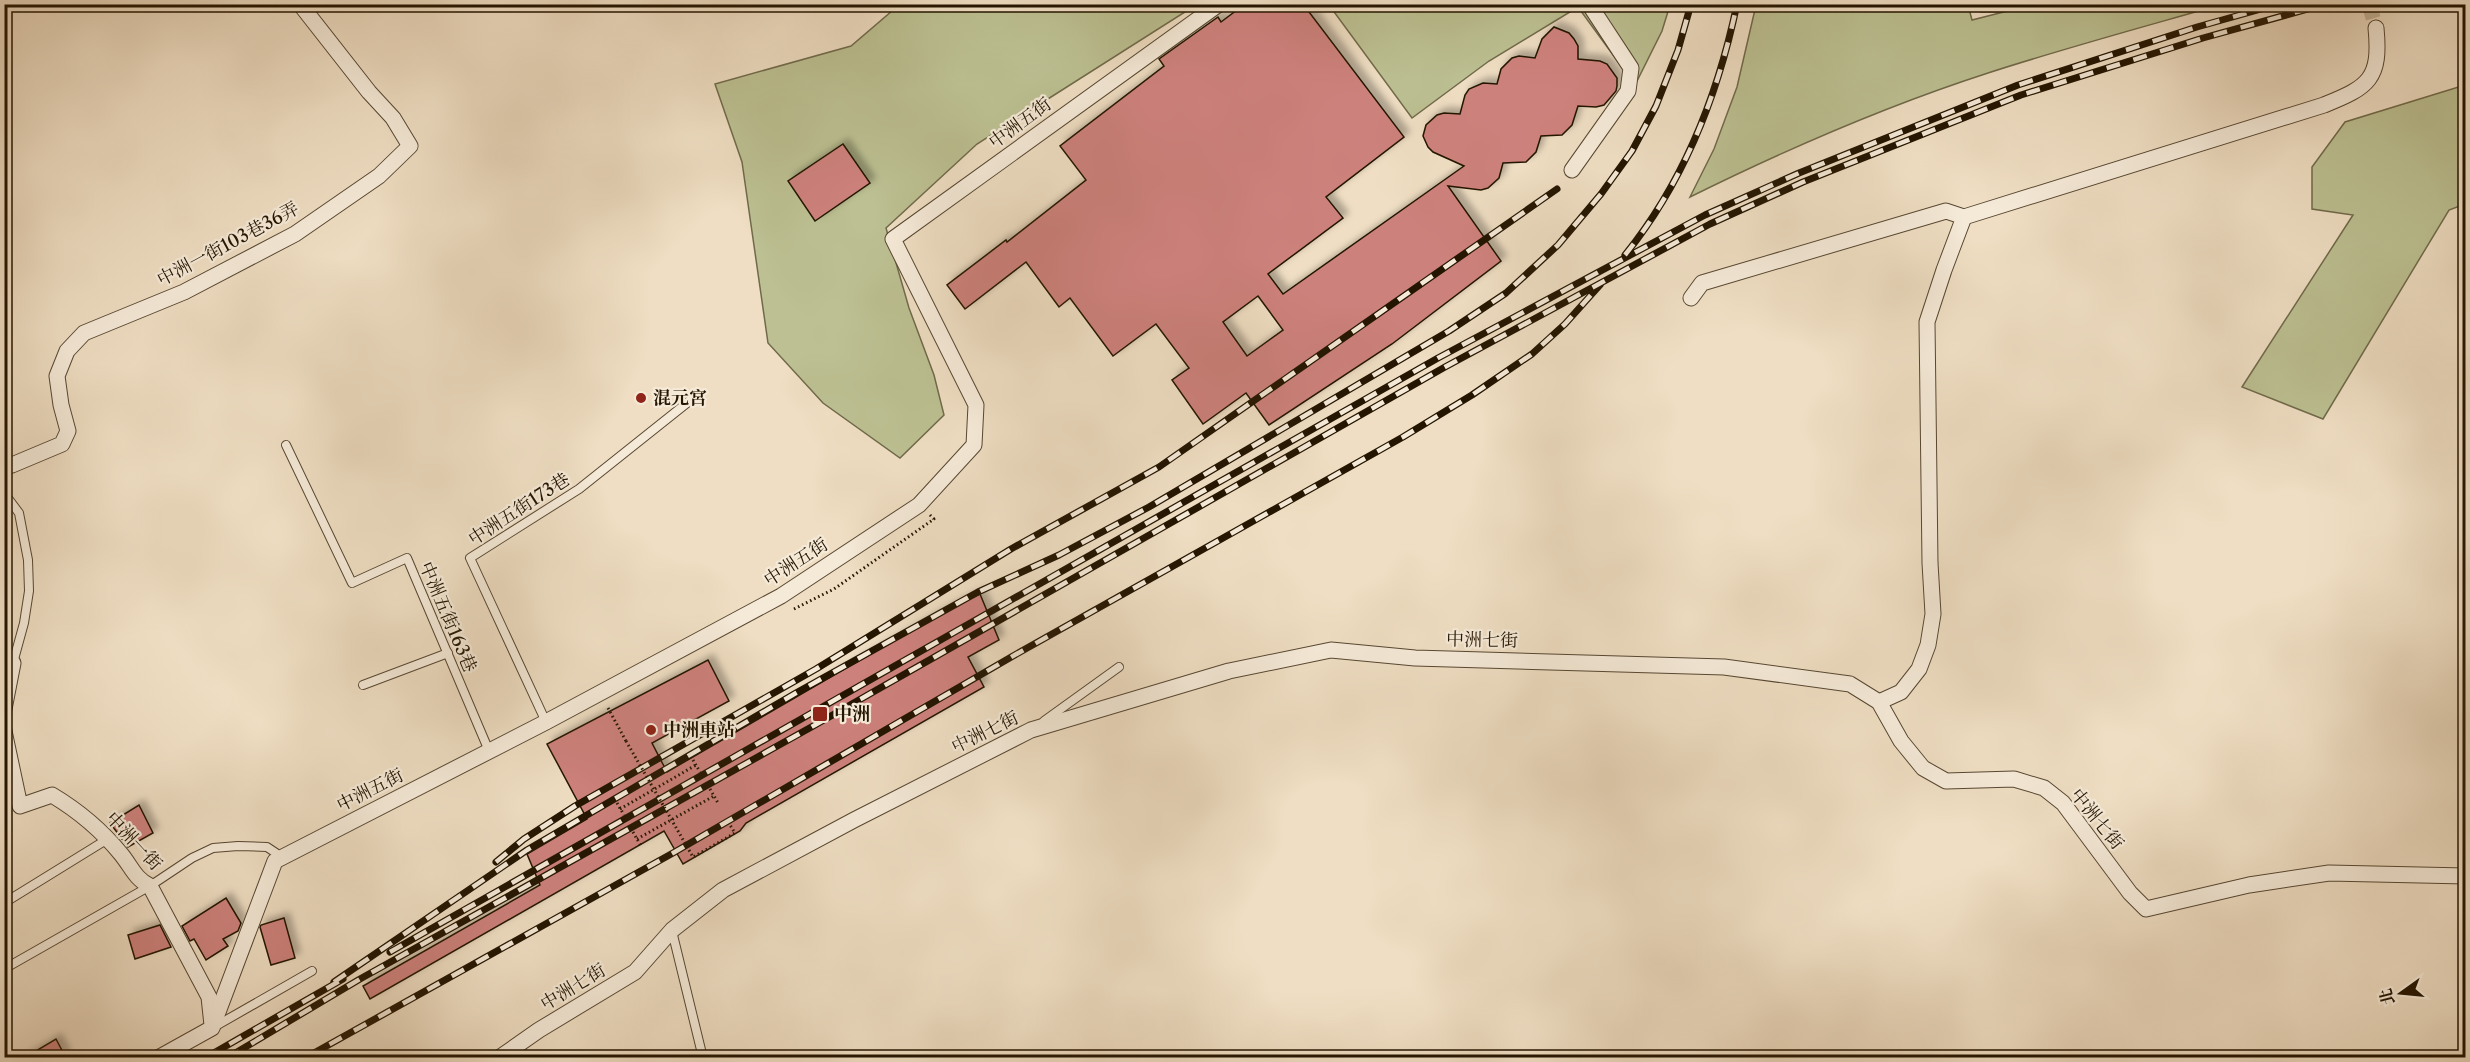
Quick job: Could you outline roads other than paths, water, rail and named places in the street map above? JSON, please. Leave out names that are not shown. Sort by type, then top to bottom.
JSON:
[{"type":"street","name":"中洲一街103巷36弄","points":[[4,466],[12,465],[62,444],[68,431],[57,376],[67,351],[84,333],[184,292],[295,234],[380,176],[410,146],[393,118],[300,4]]},
{"type":"street","name":"中洲五街","points":[[212,1028],[275,861],[546,722],[781,596],[919,505],[974,445],[976,405],[892,239],[1219,4]]},
{"type":"street","points":[[1572,170],[1628,91],[1631,68],[1589,4]]},
{"type":"street","points":[[1981,4],[1998,4]]},
{"type":"street","points":[[1691,298],[1702,283],[1946,211],[1964,217],[2324,105],[2355,93],[2372,75],[2379,55],[2376,28]]},
{"type":"street","points":[[1879,702],[1902,692],[1919,669],[1928,645],[1933,614],[1930,563],[1927,322],[1964,217]]},
{"type":"street","name":"中洲七街","points":[[499,1058],[539,1030],[635,972],[672,930],[723,890],[1031,730],[1229,672],[1331,650],[1415,658],[1724,667],[1850,684],[1879,702],[1901,741],[1923,768],[1946,781],[2014,780],[2044,788],[2063,803],[2130,893],[2146,909],[2249,885],[2329,873],[2466,876]]},
{"type":"street","points":[[4,709],[9,664]]},
{"type":"street","name":"中洲一街","points":[[4,731],[20,806],[52,795],[76,809],[121,853],[140,881],[150,886],[209,997],[212,1028]]},
{"type":"street","points":[[158,1058],[212,1028]]},
{"type":"lane","name":"中洲五街173巷","points":[[546,722],[470,558],[579,489],[697,395]]},
{"type":"lane","name":"中洲五街163巷","points":[[286,445],[352,583],[407,558],[489,750]]},
{"type":"lane","points":[[4,493],[19,513],[28,560],[29,591],[24,623],[9,664]]},
{"type":"lane","points":[[363,685],[447,653]]},
{"type":"lane","points":[[1031,730],[1119,667]]},
{"type":"lane","points":[[4,903],[106,840]]},
{"type":"lane","points":[[4,969],[150,886],[192,858],[213,849],[238,846],[267,847],[283,857]]},
{"type":"lane","points":[[672,930],[703,1058]]},
{"type":"lane","points":[[212,1028],[312,970]]},
{"type":"tunnel","points":[[2369,4],[2376,28]]},
{"type":"railway","points":[[334,982],[527,850],[796,693],[978,592],[1059,555],[1149,507],[1449,331],[1506,293],[1558,245],[1601,194],[1632,151],[1656,106],[1678,50],[1691,4]]},
{"type":"railway","points":[[1625,255],[1665,198],[1696,136],[1720,71],[1737,4]]},
{"type":"railway","points":[[390,952],[1438,358],[1705,215],[1799,173],[2018,85],[2197,27],[2279,4]]},
{"type":"railway","points":[[227,1058],[360,979],[815,725],[1445,367],[1710,224],[1803,182],[2021,95],[2203,38],[2326,4]]},
{"type":"railway","points":[[496,862],[524,839],[575,806],[816,669],[1011,549],[1159,467],[1557,189]]},
{"type":"railway","points":[[305,1058],[673,853],[1013,656],[1403,437],[1472,395],[1532,354],[1565,324],[1600,285]]},
{"type":"railway","points":[[205,1058],[343,979]]},
{"type":"place","name":"混元宮","points":[[641,398]]},
{"type":"place","name":"中洲","points":[[820,714]]},
{"type":"place","name":"中洲車站","points":[[651,730]]}]
